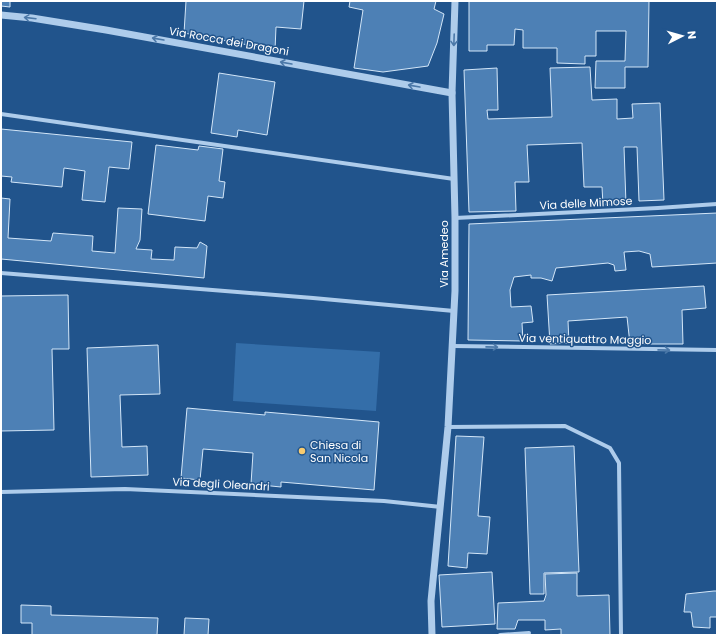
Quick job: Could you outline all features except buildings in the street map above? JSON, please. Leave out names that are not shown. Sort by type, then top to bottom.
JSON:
[{"type":"street","name":"Via Amedeo","points":[[432,635],[431,601],[448,427],[453,346],[456,218],[452,93],[455,1]]},
{"type":"street","name":"Via Rocca dei Dragoni","points":[[1,16],[32,18],[106,30],[452,93]]},
{"type":"street","points":[[1,114],[454,179]]},
{"type":"street","name":"Via delle Mimose","points":[[456,218],[717,204]]},
{"type":"street","points":[[1,273],[305,297],[454,311]]},
{"type":"street","name":"Via ventiquattro Maggio","points":[[453,346],[717,350]]},
{"type":"street","points":[[448,427],[565,426],[610,448],[619,464],[621,635]]},
{"type":"street","name":"Via degli Oleandri","points":[[1,492],[125,489],[384,501],[440,507]]},
{"type":"street","points":[[500,635],[528,633]]},
{"type":"shaded area","points":[[236,343],[380,352],[376,411],[233,401]]},
{"type":"place","name":"Chiesa di San Nicola","points":[[302,451]]}]
